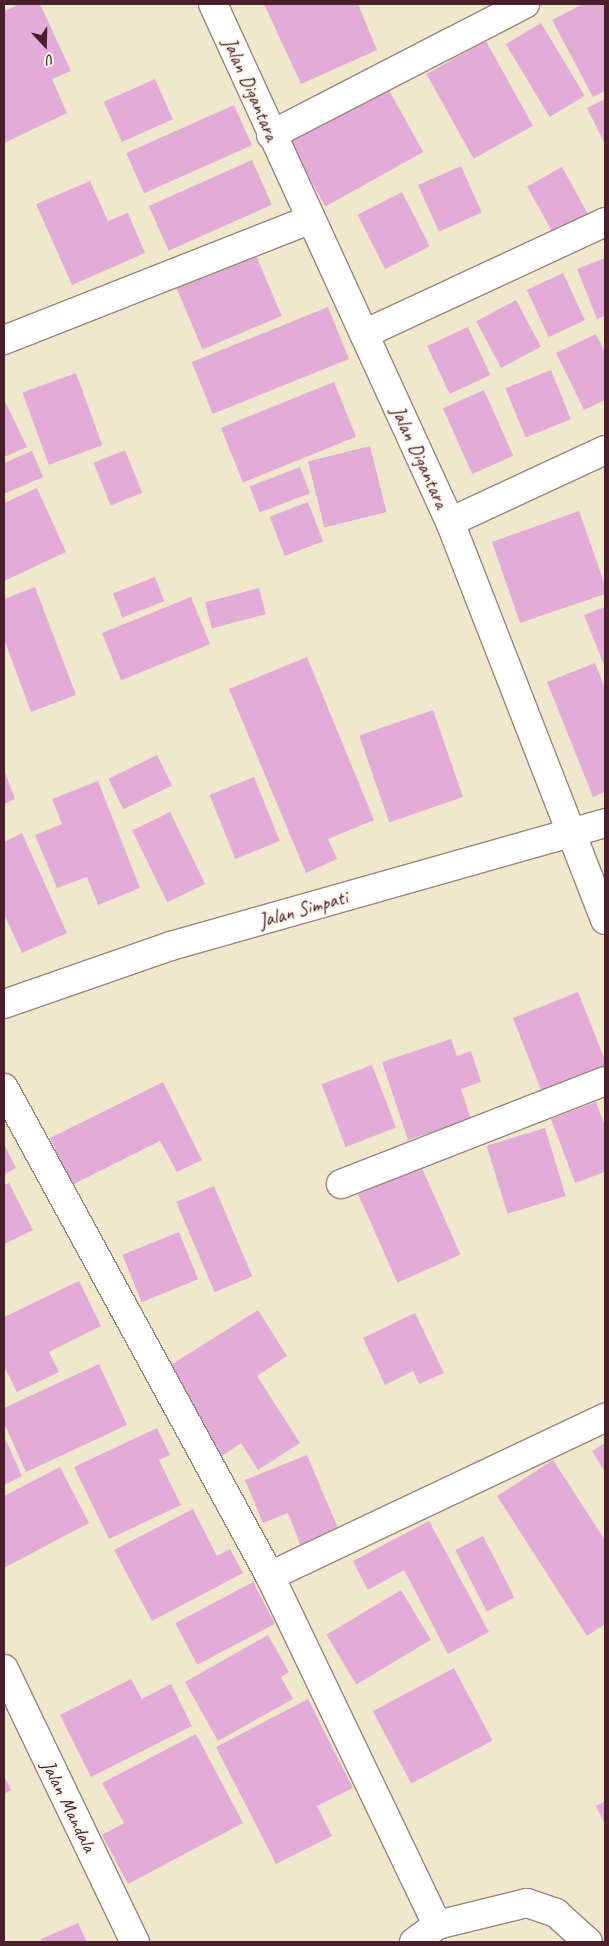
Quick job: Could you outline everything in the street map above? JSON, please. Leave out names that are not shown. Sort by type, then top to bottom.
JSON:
[{"type":"street","name":"Jalan Digantara","points":[[213,4],[271,135],[450,522],[570,835],[605,920]]},
{"type":"street","points":[[271,135],[525,4]]},
{"type":"street","points":[[4,340],[311,219]]},
{"type":"street","points":[[364,334],[605,222]]},
{"type":"street","points":[[450,522],[605,450]]},
{"type":"street","name":"Jalan Simpati","points":[[4,1004],[171,946],[570,835],[605,823]]},
{"type":"street","points":[[341,1184],[605,1081]]},
{"type":"street","points":[[4,1088],[270,1576],[437,1925]]},
{"type":"street","points":[[270,1576],[605,1418]]},
{"type":"street","name":"Jalan Mandala","points":[[4,1669],[10,1696],[135,1942]]},
{"type":"street","points":[[414,1942],[437,1925],[527,1902],[556,1913],[588,1942]]},
{"type":"building","points":[[20,4],[40,4],[71,71],[52,79],[67,113],[4,143],[4,11]]},
{"type":"building","points":[[264,4],[358,4],[377,50],[301,84]]},
{"type":"building","points":[[583,4],[605,4],[605,91],[593,97],[552,20]]},
{"type":"building","points":[[541,23],[585,96],[550,117],[506,44]]},
{"type":"building","points":[[486,41],[533,126],[474,159],[427,74]]},
{"type":"building","points":[[155,79],[173,119],[122,142],[104,102]]},
{"type":"building","points":[[385,83],[423,152],[325,206],[287,137]]},
{"type":"building","points":[[605,99],[605,144],[587,108]]},
{"type":"building","points":[[234,105],[252,145],[144,193],[126,153]]},
{"type":"building","points":[[252,160],[272,205],[169,251],[149,206]]},
{"type":"building","points":[[461,166],[482,213],[439,232],[418,185]]},
{"type":"building","points":[[562,167],[588,214],[553,234],[527,186]]},
{"type":"building","points":[[90,181],[108,221],[128,213],[145,253],[72,285],[36,204]]},
{"type":"building","points":[[402,192],[430,246],[385,269],[357,215]]},
{"type":"building","points":[[252,246],[282,316],[203,350],[173,280]]},
{"type":"building","points":[[605,258],[605,316],[597,319],[577,269]]},
{"type":"building","points":[[563,273],[585,320],[549,337],[527,290]]},
{"type":"building","points":[[516,300],[541,347],[501,368],[476,321]]},
{"type":"building","points":[[328,307],[349,359],[213,414],[192,362]]},
{"type":"building","points":[[468,327],[490,375],[450,394],[427,346]]},
{"type":"building","points":[[596,334],[605,352],[605,400],[584,410],[556,353]]},
{"type":"building","points":[[551,370],[571,419],[525,437],[506,388]]},
{"type":"building","points":[[76,373],[102,445],[49,465],[22,392]]},
{"type":"building","points":[[334,382],[356,437],[243,482],[221,428]]},
{"type":"building","points":[[484,390],[513,456],[472,474],[443,408]]},
{"type":"building","points":[[4,399],[27,447],[4,457]]},
{"type":"building","points":[[370,446],[386,512],[324,527],[308,461]]},
{"type":"building","points":[[125,450],[142,493],[111,505],[93,463]]},
{"type":"building","points":[[32,451],[43,477],[4,494],[4,463]]},
{"type":"building","points":[[300,467],[310,493],[260,512],[250,486]]},
{"type":"building","points":[[37,488],[66,552],[4,581],[4,503]]},
{"type":"building","points":[[308,502],[323,541],[285,556],[270,517]]},
{"type":"building","points":[[579,511],[605,585],[605,594],[520,623],[492,542]]},
{"type":"building","points":[[155,577],[164,601],[122,617],[113,593]]},
{"type":"building","points":[[35,587],[76,695],[31,712],[4,639],[4,599]]},
{"type":"building","points":[[259,588],[266,614],[212,629],[205,602]]},
{"type":"building","points":[[191,597],[210,644],[121,680],[102,633]]},
{"type":"building","points":[[605,607],[605,664],[604,665],[584,615]]},
{"type":"building","points":[[307,657],[374,820],[328,839],[337,859],[306,873],[229,689]]},
{"type":"building","points":[[595,663],[605,688],[605,792],[593,797],[547,682]]},
{"type":"building","points":[[433,710],[463,797],[389,822],[359,735]]},
{"type":"building","points":[[157,755],[172,786],[123,809],[108,779]]},
{"type":"building","points":[[4,770],[15,799],[4,804]]},
{"type":"building","points":[[254,777],[280,841],[235,859],[209,795]]},
{"type":"building","points":[[98,781],[140,888],[98,905],[87,877],[57,888],[35,835],[62,824],[52,799]]},
{"type":"building","points":[[170,812],[205,884],[167,902],[132,830]]},
{"type":"building","points":[[22,833],[67,933],[22,953],[4,914],[4,842]]},
{"type":"building","points":[[578,992],[605,1060],[605,1071],[543,1095],[513,1018]]},
{"type":"building","points":[[451,1039],[457,1056],[471,1051],[481,1082],[461,1089],[471,1119],[408,1140],[382,1062]]},
{"type":"building","points":[[372,1065],[396,1128],[346,1147],[322,1084]]},
{"type":"building","points":[[163,1082],[202,1160],[177,1172],[160,1141],[72,1185],[50,1138]]},
{"type":"building","points":[[596,1102],[605,1126],[605,1172],[575,1183],[551,1119]]},
{"type":"building","points":[[545,1128],[566,1196],[507,1214],[487,1146]]},
{"type":"building","points":[[4,1144],[16,1168],[4,1175]]},
{"type":"building","points":[[421,1166],[460,1255],[397,1283],[358,1194]]},
{"type":"building","points":[[9,1183],[33,1230],[4,1244],[4,1185]]},
{"type":"building","points":[[214,1186],[252,1276],[215,1292],[176,1202]]},
{"type":"building","points":[[179,1232],[198,1279],[142,1302],[122,1255]]},
{"type":"building","points":[[79,1281],[101,1326],[49,1352],[59,1372],[17,1392],[4,1366],[4,1317]]},
{"type":"building","points":[[258,1310],[287,1356],[257,1376],[300,1443],[258,1470],[241,1443],[219,1458],[163,1370]]},
{"type":"building","points":[[415,1313],[444,1373],[419,1384],[413,1371],[385,1385],[363,1338]]},
{"type":"building","points":[[99,1364],[127,1425],[26,1472],[4,1423],[4,1408]]},
{"type":"building","points":[[157,1428],[170,1455],[159,1460],[181,1505],[109,1539],[74,1467]]},
{"type":"building","points":[[4,1436],[22,1476],[4,1485]]},
{"type":"building","points":[[605,1443],[605,1472],[592,1451]]},
{"type":"building","points":[[307,1455],[340,1533],[302,1549],[288,1513],[263,1523],[245,1480]]},
{"type":"building","points":[[553,1460],[605,1540],[605,1624],[587,1636],[497,1496]]},
{"type":"building","points":[[60,1467],[89,1523],[4,1568],[4,1496]]},
{"type":"building","points":[[193,1509],[217,1556],[230,1549],[243,1573],[152,1621],[114,1550]]},
{"type":"building","points":[[429,1521],[489,1632],[448,1654],[404,1570],[368,1590],[353,1561]]},
{"type":"building","points":[[483,1536],[514,1597],[487,1612],[455,1550]]},
{"type":"building","points":[[253,1582],[275,1623],[197,1665],[175,1623]]},
{"type":"building","points":[[401,1590],[431,1640],[356,1685],[326,1635]]},
{"type":"building","points":[[268,1635],[289,1672],[281,1677],[293,1699],[218,1741],[185,1682]]},
{"type":"building","points":[[454,1668],[492,1740],[411,1784],[373,1711]]},
{"type":"building","points":[[131,1679],[142,1699],[171,1684],[192,1726],[91,1777],[60,1715]]},
{"type":"building","points":[[308,1699],[353,1788],[317,1806],[332,1836],[276,1864],[216,1747]]},
{"type":"building","points":[[196,1734],[243,1823],[128,1884],[102,1835],[124,1823],[102,1783]]},
{"type":"building","points":[[4,1776],[11,1790],[4,1794]]},
{"type":"building","points":[[605,1801],[605,1824],[596,1806]]},
{"type":"building","points":[[78,1923],[87,1942],[42,1942],[41,1939]]}]
